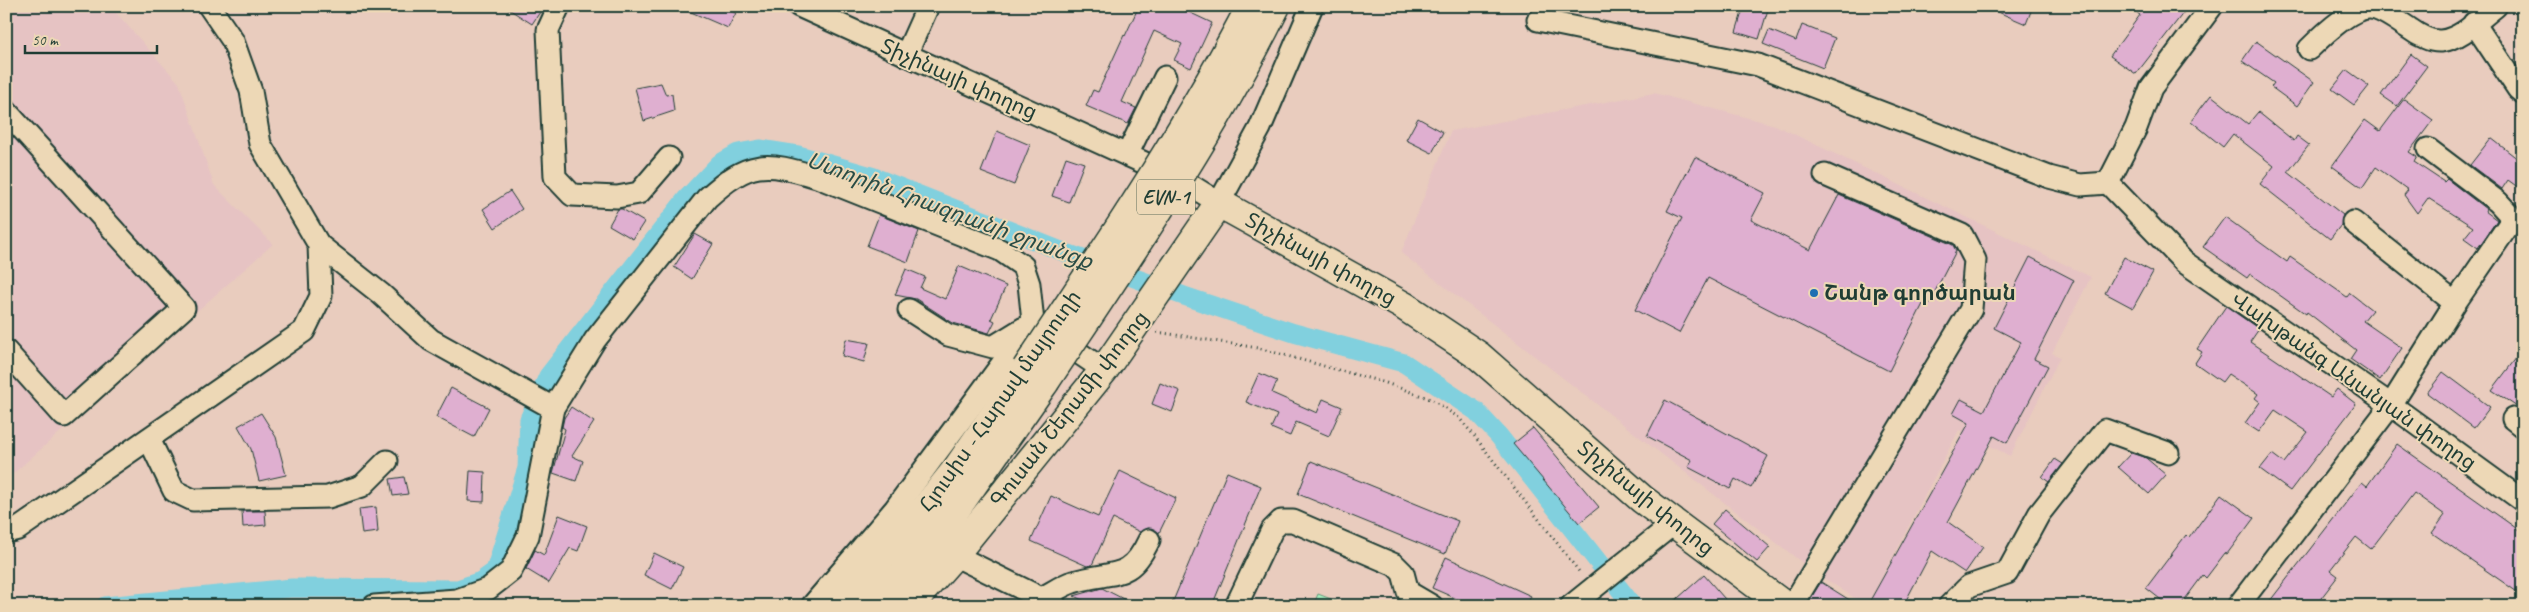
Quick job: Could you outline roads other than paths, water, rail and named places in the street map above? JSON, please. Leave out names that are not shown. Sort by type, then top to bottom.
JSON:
[{"type":"main road","name":"Հյուսիս - Հարավ մայրուղի","points":[[874,606],[935,539],[1035,376],[1114,237],[1214,78],[1251,6]]},
{"type":"main road","name":"Հյուսիս - Հարավ մայրուղի","points":[[842,606],[1035,376],[1191,158],[1239,78],[1276,6]]},
{"type":"main road","name":"Գուսան Շերամի փողոց","points":[[909,606],[954,555],[1104,370],[1139,323],[1219,203]]},
{"type":"main road","name":"Տիչինայի փողոց","points":[[1219,203],[1404,306],[1479,356],[1673,524],[1785,606]]},
{"type":"street","points":[[209,6],[233,41],[251,91],[260,144],[319,246],[381,294],[431,340],[549,406]]},
{"type":"street","points":[[559,6],[548,30],[554,177],[572,195],[617,197],[640,193],[669,158]]},
{"type":"street","name":"Տիչինայի փողոց","points":[[799,6],[1182,180],[1219,203]]},
{"type":"street","points":[[906,55],[928,6]]},
{"type":"street","points":[[1219,203],[1260,128],[1312,6]]},
{"type":"street","points":[[1538,20],[1758,64],[2049,177],[2080,184],[2108,183],[2136,128],[2151,88],[2212,6]]},
{"type":"street","points":[[2309,49],[2332,26],[2358,12],[2374,8],[2395,18],[2419,35],[2440,42],[2455,37],[2496,6]]},
{"type":"street","points":[[2474,23],[2518,89],[2523,93]]},
{"type":"street","points":[[1127,155],[1165,78]]},
{"type":"street","points":[[6,111],[184,308],[64,416],[6,351]]},
{"type":"street","points":[[2238,606],[2391,405],[2455,303],[2510,223],[2509,214],[2498,202],[2428,149]]},
{"type":"street","points":[[374,606],[459,603],[488,589],[511,571],[528,536],[549,406],[595,340],[707,198],[724,182],[743,171],[763,165],[788,168],[817,177],[1000,250],[1023,266],[1029,284],[1033,322],[895,508],[812,606]]},
{"type":"street","points":[[1792,606],[1971,309],[1974,287],[1975,260],[1962,235],[1825,175]]},
{"type":"street","name":"Վախթանգ Անանյան փողոց","points":[[2108,183],[2184,262],[2391,405],[2523,501]]},
{"type":"street","points":[[2354,222],[2455,303]]},
{"type":"street","points":[[6,532],[18,530],[304,331],[322,296],[319,246]]},
{"type":"street","points":[[909,310],[948,335],[993,347],[1033,322]]},
{"type":"street","points":[[1033,322],[1104,370]]},
{"type":"street","points":[[1949,606],[1969,586],[2007,573],[2039,514],[2105,430],[2168,453]]},
{"type":"street","points":[[149,439],[174,491],[193,500],[328,497],[362,486],[387,461]]},
{"type":"street","points":[[1236,606],[1272,530],[1281,520],[1293,521],[1395,565],[1403,574],[1408,592],[1432,606]]},
{"type":"street","points":[[1572,606],[1673,524]]},
{"type":"street","points":[[954,555],[1050,602],[1071,582],[1122,572],[1140,559],[1150,540]]},
{"type":"waterway","name":"Ստորին Հրազդանի ջրանցք","points":[[105,606],[292,588],[458,589],[481,581],[495,571],[527,468],[529,419],[548,376],[686,199],[719,164],[738,153],[760,149],[798,155],[874,177],[1069,254],[1184,296],[1294,333],[1404,363],[1476,411],[1499,436],[1633,606]]},
{"type":"place","name":"Շանթ գործարան","points":[[1814,293]]}]
